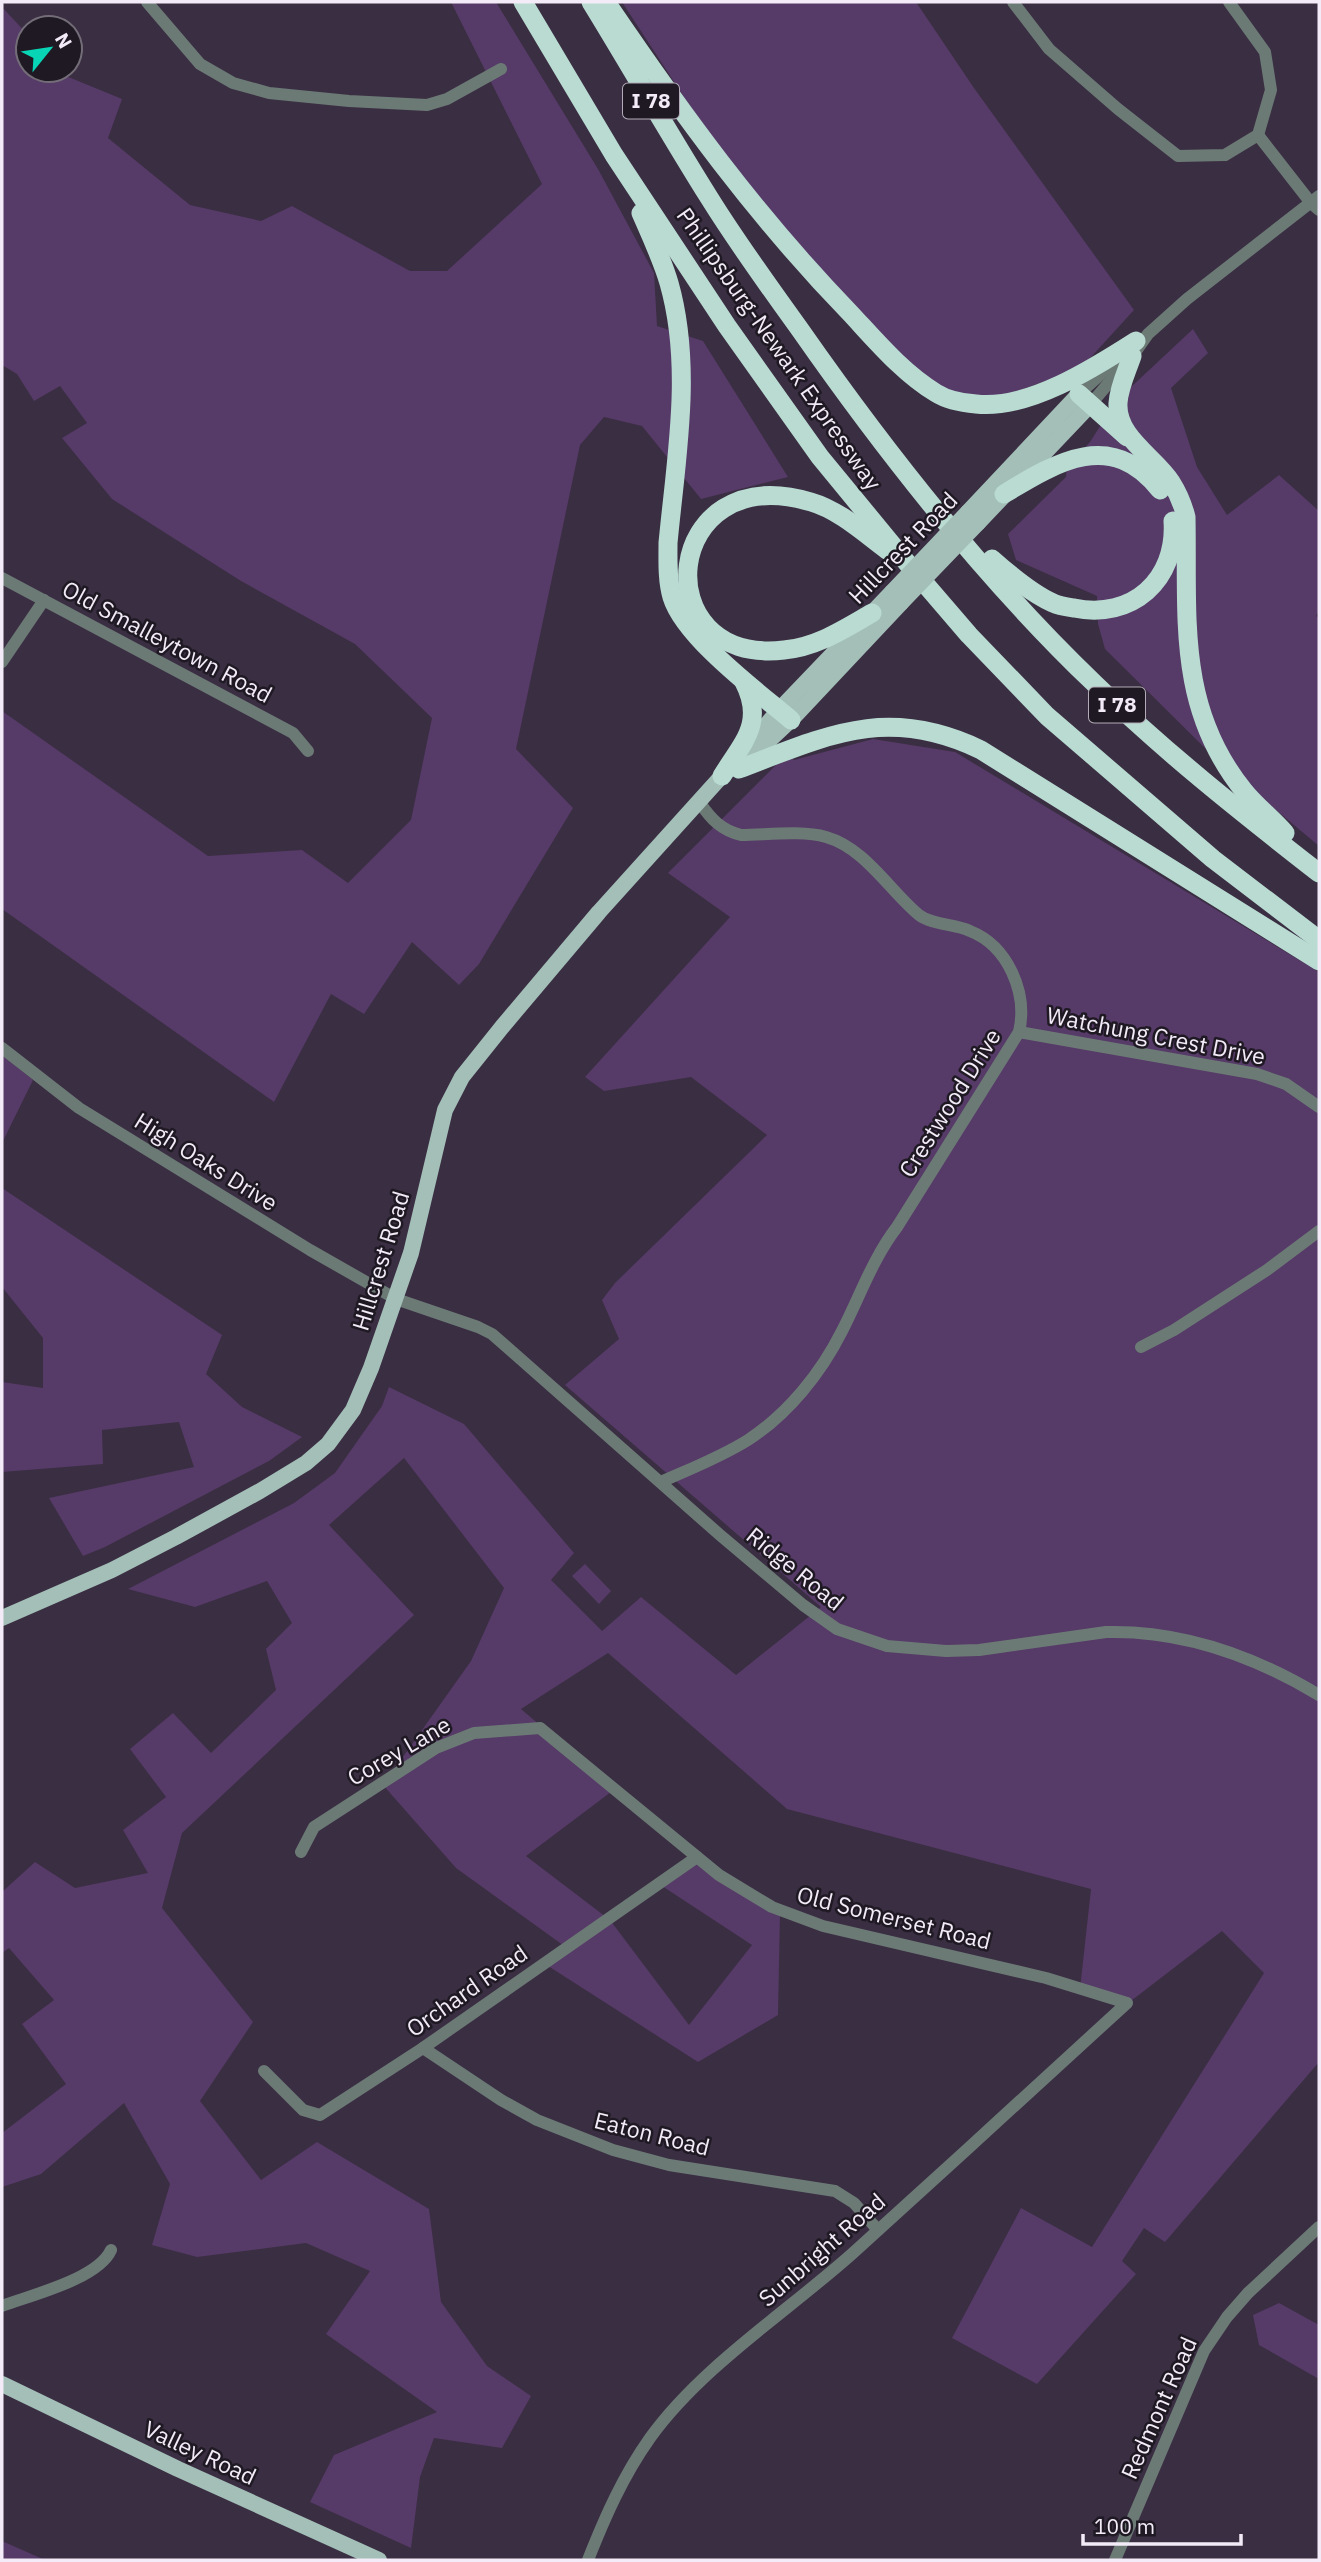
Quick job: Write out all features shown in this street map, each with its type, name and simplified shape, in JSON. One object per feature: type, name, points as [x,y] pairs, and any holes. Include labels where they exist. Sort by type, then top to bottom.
[{"type":"highway","name":"Phillipsburg-Newark Expressway","points":[[523,2],[614,155],[727,326],[820,457],[908,564],[969,635],[1048,716],[1185,837],[1319,940]]},
{"type":"highway","name":"Phillipsburg-Newark Expressway","points":[[591,2],[711,201],[864,422],[940,514],[1018,604],[1094,684],[1205,783],[1318,872]]},
{"type":"highway","points":[[606,2],[678,108],[763,218],[807,269],[906,372],[938,394],[976,404],[1012,402],[1045,390],[1139,344]]},
{"type":"highway","points":[[614,155],[660,258],[676,316],[682,365],[668,543],[672,597],[682,617],[696,635],[785,715]]},
{"type":"highway","points":[[1136,444],[1121,421],[1118,405],[1120,390],[1139,344]]},
{"type":"highway","points":[[1085,400],[1136,444],[1171,482],[1183,505],[1186,517],[1188,653],[1194,690],[1208,730],[1244,791],[1278,825],[1318,872]]},
{"type":"highway","points":[[940,514],[1014,578],[1053,603],[1084,610],[1109,610],[1140,597],[1155,583],[1169,559],[1174,523],[1170,506],[1148,475],[1131,463],[1115,457],[1091,455],[1063,461],[1004,494]]},
{"type":"highway","points":[[872,613],[815,643],[785,650],[747,648],[723,639],[699,617],[687,581],[690,551],[696,536],[719,512],[744,500],[769,495],[812,502],[830,510],[908,564]]},
{"type":"highway","points":[[730,773],[752,728],[754,710],[742,678]]},
{"type":"highway","points":[[730,773],[817,739],[847,731],[892,726],[918,728],[941,734],[981,750],[1319,961]]},
{"type":"main road","name":"Hillcrest Road","points":[[973,518],[1004,494],[1085,400]]},
{"type":"main road","name":"Hillcrest Road","points":[[2,1618],[112,1570],[176,1537],[260,1491],[320,1452],[353,1410],[371,1368],[396,1299],[426,1196],[445,1110],[462,1077],[599,912],[1085,400]]},
{"type":"main road","name":"Hillcrest Road","points":[[785,715],[872,613],[896,598]]},
{"type":"main road","name":"Valley Road","points":[[2,2384],[178,2469],[379,2560]]},
{"type":"street","points":[[147,2],[200,64],[233,83],[269,93],[427,105],[447,99],[501,69]]},
{"type":"street","points":[[1013,2],[1049,49],[1178,156],[1224,155],[1258,135],[1271,90],[1265,52],[1229,2]]},
{"type":"street","points":[[1258,135],[1316,203]]},
{"type":"street","name":"Hillcrest Road","points":[[1085,400],[1139,344],[1225,268],[1316,203]]},
{"type":"street","name":"Old Smalleytown Road","points":[[2,578],[293,733],[308,751]]},
{"type":"street","points":[[2,662],[44,600]]},
{"type":"street","name":"Crestwood Drive","points":[[661,1482],[736,1447],[771,1423],[791,1404],[824,1364],[842,1333],[884,1244],[1019,1032],[1023,1017],[1016,978],[996,947],[971,931],[921,916],[857,855],[838,842],[816,835],[741,835],[730,832],[709,818],[700,803]]},
{"type":"street","name":"Watchung Crest Drive","points":[[1019,1032],[1258,1074],[1286,1084],[1319,1107]]},
{"type":"street","name":"High Oaks Drive","points":[[2,1048],[79,1108],[310,1250],[396,1299]]},
{"type":"street","points":[[1141,1347],[1174,1331],[1255,1278],[1319,1231]]},
{"type":"street","name":"Ridge Road","points":[[396,1299],[478,1326],[492,1334],[803,1605],[837,1629],[854,1637],[887,1646],[946,1651],[979,1650],[1106,1632],[1149,1634],[1233,1651],[1279,1671],[1319,1695]]},
{"type":"street","name":"Corey Lane","points":[[301,1852],[314,1827],[436,1748],[474,1733],[540,1728]]},
{"type":"street","name":"Old Somerset Road","points":[[540,1728],[697,1857],[746,1893],[795,1916],[823,1926],[1046,1978],[1127,2003]]},
{"type":"street","name":"Orchard Road","points":[[264,2071],[303,2110],[320,2115],[423,2048],[697,1857]]},
{"type":"street","name":"Sunbright Road","points":[[588,2560],[607,2510],[622,2482],[651,2437],[676,2406],[708,2375],[878,2230],[1127,2003]]},
{"type":"street","name":"Eaton Road","points":[[423,2048],[501,2100],[570,2134],[613,2150],[669,2165],[835,2190],[854,2203],[878,2230]]},
{"type":"street","name":"Redmont Road","points":[[1115,2560],[1204,2351],[1227,2317],[1248,2293],[1319,2227]]},
{"type":"street","points":[[2,2306],[93,2269],[107,2258],[111,2250]]},
{"type":"shaded area","points":[[451,2],[496,2],[598,169],[654,273],[657,326],[703,341],[788,477],[701,499],[642,426],[604,417],[580,445],[516,749],[573,808],[479,964],[459,985],[412,942],[364,1014],[331,994],[274,1102],[2,909],[2,711],[208,856],[302,850],[348,883],[411,820],[432,718],[355,644],[241,581],[112,499],[62,438],[87,423],[60,386],[34,401],[17,374],[2,365],[2,7],[14,20],[14,84],[84,83],[122,99],[108,138],[190,205],[261,221],[292,206],[410,271],[447,271],[542,184]]},
{"type":"shaded area","points":[[622,2],[916,2],[974,88],[1134,310],[1071,379],[1071,372],[983,403],[920,381],[747,194]]},
{"type":"shaded area","points":[[1193,329],[1208,353],[1171,388],[1197,467],[1227,515],[1279,475],[1319,511],[1319,611],[1316,616],[1319,618],[1319,846],[1221,764],[1105,649],[1098,624],[1097,596],[1016,560],[1008,534],[1066,477],[1067,466],[1090,442],[1116,401]]},
{"type":"shaded area","points":[[873,739],[955,752],[1319,972],[1319,2062],[1165,2242],[1144,2228],[1122,2261],[1136,2274],[1037,2384],[952,2338],[1021,2208],[1092,2247],[1264,1973],[1222,1931],[1127,2004],[1080,1989],[1091,1889],[787,1809],[608,1653],[521,1709],[615,1789],[526,1856],[610,1920],[689,2025],[752,1945],[659,1884],[697,1862],[780,1914],[778,2015],[698,2062],[545,1964],[567,1948],[456,1868],[383,1785],[471,1661],[504,1588],[404,1458],[329,1525],[414,1615],[182,1833],[162,1908],[253,2022],[200,2101],[261,2180],[317,2142],[429,2209],[441,2302],[487,2366],[531,2396],[502,2448],[434,2438],[420,2477],[411,2548],[310,2502],[334,2455],[437,2412],[326,2334],[370,2271],[306,2243],[197,2257],[152,2245],[170,2184],[124,2103],[41,2174],[2,2187],[2,2133],[66,2084],[22,2024],[54,2000],[9,1948],[2,1953],[2,1892],[35,1862],[75,1888],[148,1873],[123,1830],[166,1797],[130,1749],[173,1713],[211,1753],[276,1690],[266,1649],[292,1623],[267,1581],[195,1607],[128,1589],[294,1503],[335,1473],[382,1406],[389,1387],[464,1424],[574,1553],[551,1580],[602,1631],[641,1597],[736,1675],[821,1607],[565,1385],[619,1339],[602,1300],[615,1283],[767,1135],[691,1077],[604,1091],[585,1077],[730,917],[668,873],[788,753],[794,760]]},
{"type":"shaded area","points":[[2,1055],[33,1080],[2,1143]]},
{"type":"shaded area","points":[[2,1188],[222,1335],[206,1374],[242,1407],[302,1437],[269,1461],[83,1556],[49,1498],[194,1467],[179,1422],[102,1430],[103,1464],[2,1472],[2,1382],[43,1388],[43,1338],[2,1287]]},
{"type":"shaded area","points":[[585,1564],[611,1591],[599,1604],[572,1576]]},
{"type":"shaded area","points":[[1279,2303],[1319,2325],[1319,2379],[1259,2345],[1253,2315]]},
{"type":"shaded area","points":[[2,2541],[45,2560],[2,2560]]}]
